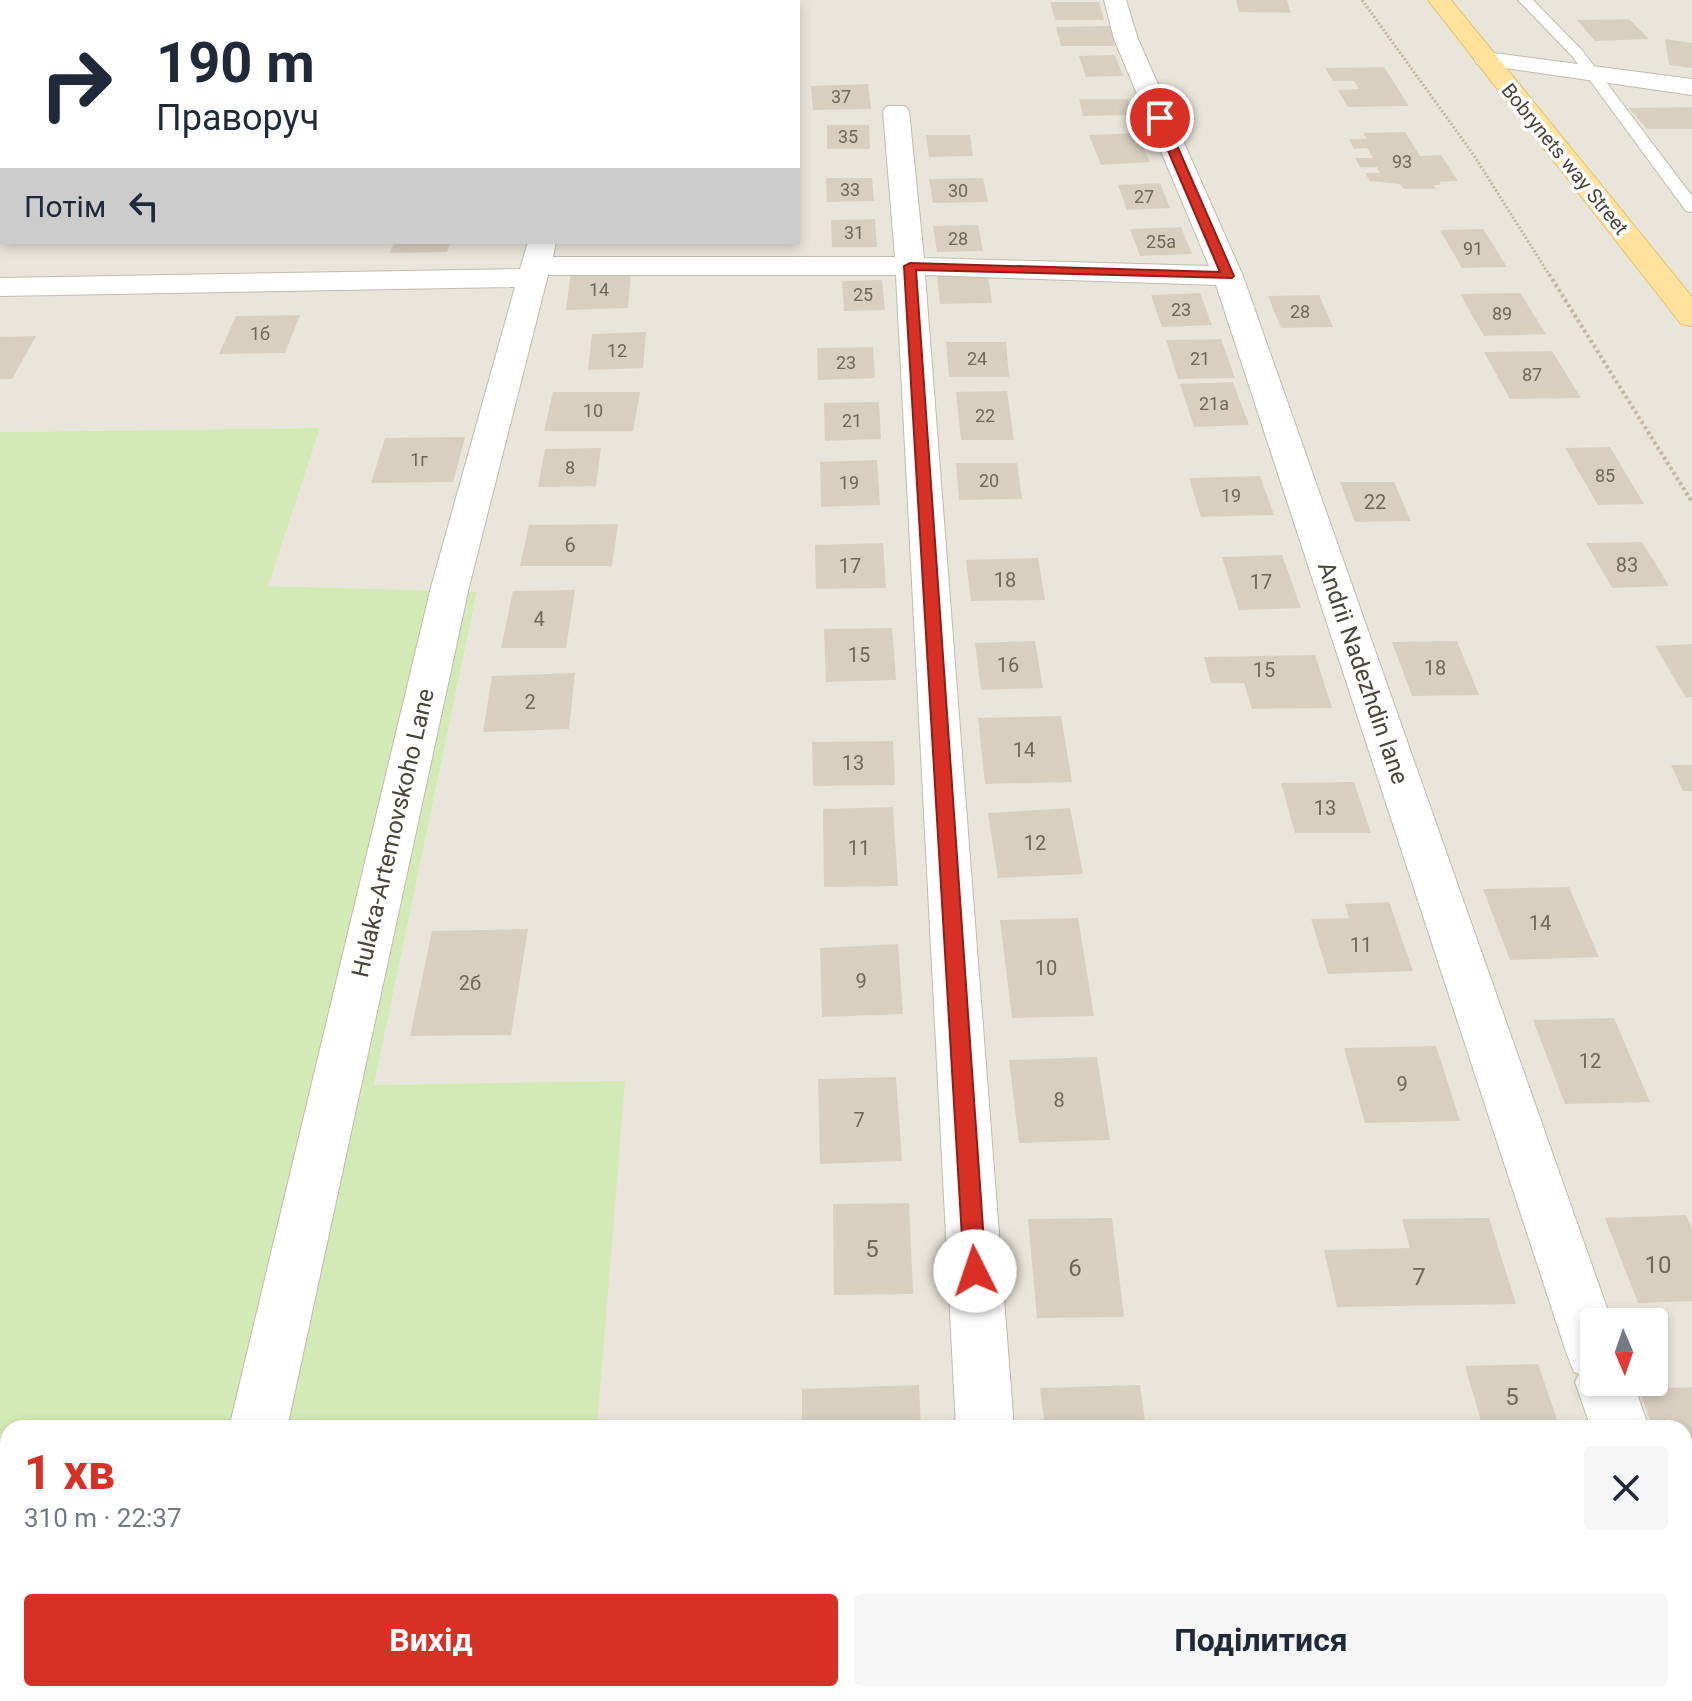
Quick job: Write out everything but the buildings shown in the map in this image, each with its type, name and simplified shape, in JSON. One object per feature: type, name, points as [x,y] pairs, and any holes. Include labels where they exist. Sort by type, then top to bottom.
[{"type":"main road","name":"Bobrynets way Street","points":[[1439,0],[1692,317]]},
{"type":"street","name":"Andrii Nadezhdin lane","points":[[1115,0],[1126,39],[1228,276],[1580,1311]]},
{"type":"street","points":[[1486,59],[1692,87]]},
{"type":"street","points":[[896,111],[910,266],[984,1420]]},
{"type":"street","points":[[0,287],[537,262],[910,266],[1228,276]]},
{"type":"street","name":"Hulaka-Artemovskoho Lane","points":[[260,1420],[450,587],[537,262]]},
{"type":"street","points":[[1609,1396],[1617,1420]]},
{"type":"lane","points":[[1525,0],[1577,53],[1692,207]]},
{"type":"path","points":[[1362,0],[1473,154],[1692,502]]},
{"type":"shaded area","points":[[800,0],[1692,0],[1692,1420],[598,1420],[624,1082],[374,1085],[477,593],[267,586],[320,428],[0,432],[0,244],[800,244]]},
{"type":"green space","points":[[320,428],[268,586],[477,592],[374,1085],[625,1081],[598,1420],[0,1420],[0,432]]},
{"type":"route","points":[[975,1271],[910,266],[1228,276],[1160,118]]}]
